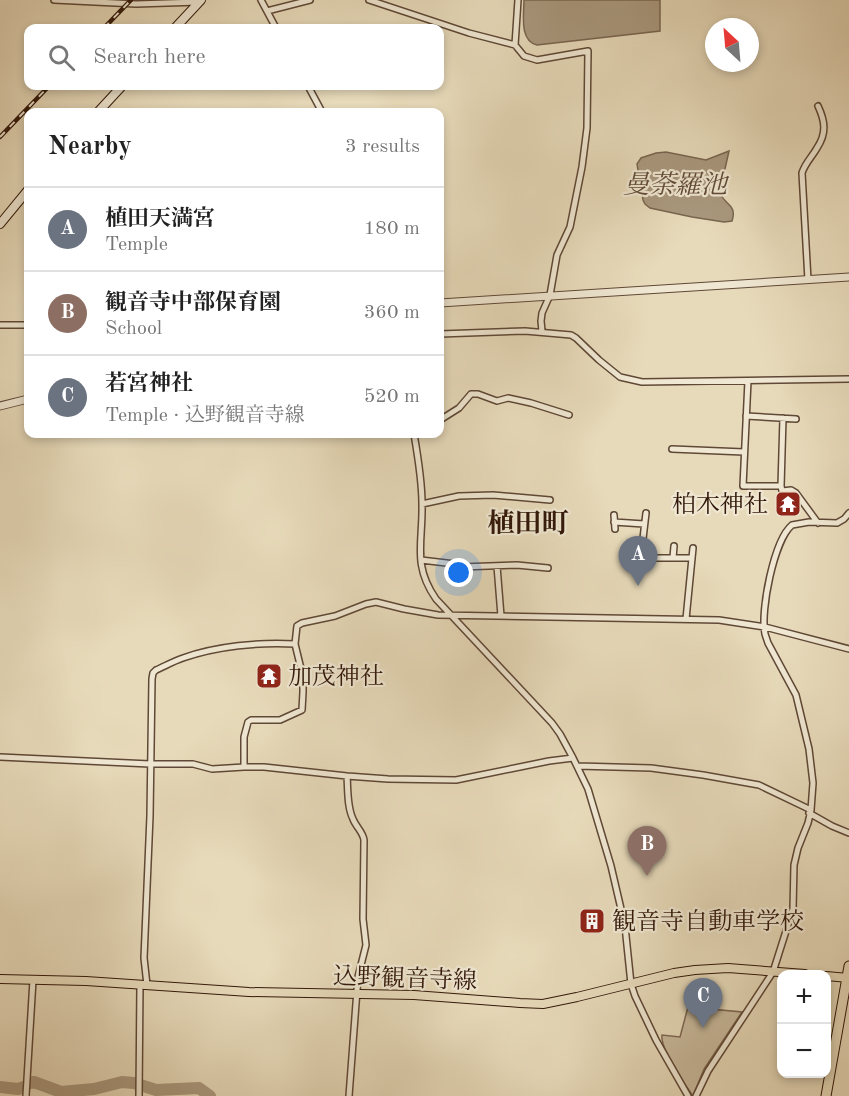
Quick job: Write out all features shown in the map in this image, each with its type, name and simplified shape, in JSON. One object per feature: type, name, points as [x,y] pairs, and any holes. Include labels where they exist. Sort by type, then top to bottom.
[{"type":"highway","points":[[826,1096],[849,966]]},
{"type":"main road","points":[[179,24],[200,1]]},
{"type":"main road","points":[[102,108],[118,90]]},
{"type":"main road","points":[[0,224],[24,195]]},
{"type":"main road","name":"込野観音寺線","points":[[0,979],[249,992],[414,995],[543,1004],[695,970],[728,968],[777,972]]},
{"type":"main road","points":[[831,976],[848,978]]},
{"type":"street","points":[[54,0],[136,4],[200,1]]},
{"type":"street","points":[[261,0],[274,24]]},
{"type":"street","points":[[267,11],[310,0]]},
{"type":"street","points":[[369,0],[442,24]]},
{"type":"street","points":[[515,45],[518,0]]},
{"type":"street","points":[[444,25],[515,45],[524,56],[537,60],[588,51],[587,128],[582,167],[570,227],[557,255],[550,295],[542,312],[542,331]]},
{"type":"street","points":[[310,90],[320,108]]},
{"type":"street","points":[[808,280],[802,173],[804,166],[818,148],[823,135],[824,119],[818,106]]},
{"type":"street","points":[[444,303],[849,277]]},
{"type":"street","points":[[0,325],[24,325]]},
{"type":"street","points":[[444,334],[525,330],[571,335],[620,377],[642,382],[849,379]]},
{"type":"street","points":[[748,381],[742,486],[781,486]]},
{"type":"street","points":[[444,417],[459,408],[471,394],[478,394],[497,401],[508,398],[569,415]]},
{"type":"street","points":[[0,406],[24,400]]},
{"type":"street","points":[[746,416],[796,419]]},
{"type":"street","points":[[783,418],[782,491],[791,490],[796,493],[818,523]]},
{"type":"street","points":[[415,438],[422,504],[422,573],[436,599],[552,723],[578,766],[588,789],[619,898],[625,926],[631,984],[656,1040],[688,1096]]},
{"type":"street","points":[[672,449],[744,452]]},
{"type":"street","points":[[422,504],[459,496],[493,495],[550,500]]},
{"type":"street","points":[[646,513],[641,561],[692,558]]},
{"type":"street","points":[[696,1096],[708,1071],[773,972],[793,909],[794,865],[810,811],[812,772],[796,695],[768,643],[765,627],[771,574],[786,531],[792,525],[837,523],[849,513]]},
{"type":"street","points":[[614,522],[644,524]]},
{"type":"street","points":[[673,558],[674,546]]},
{"type":"street","points":[[686,619],[693,548]]},
{"type":"street","points":[[421,560],[455,564],[460,567],[517,565],[548,568]]},
{"type":"street","points":[[497,566],[501,616]]},
{"type":"street","points":[[244,767],[244,737],[248,722],[251,720],[280,720],[302,710],[303,677],[296,644],[297,626],[376,602],[438,615],[719,621],[765,627],[849,649]]},
{"type":"street","points":[[138,1096],[150,816],[153,673],[183,658],[230,648],[255,644],[296,644]]},
{"type":"street","points":[[0,757],[193,764],[212,769],[264,767],[388,779],[456,780],[573,758]]},
{"type":"street","points":[[578,766],[651,768],[759,785],[810,811],[832,826],[849,833]]},
{"type":"street","points":[[347,776],[352,818],[364,840],[363,920],[366,945],[356,994],[349,1096]]},
{"type":"street","points":[[26,1096],[33,980]]},
{"type":"shaded area","points":[[688,1007],[742,1012],[704,1069],[693,1096],[679,1075],[662,1041],[662,1035],[680,1037]]},
{"type":"water","points":[[524,0],[660,0],[660,31],[537,45],[527,38],[525,33]]},
{"type":"water","name":"曼荼羅池","points":[[729,151],[720,191],[721,196],[733,211],[732,221],[692,217],[650,208],[645,204],[637,164],[641,158],[666,152],[706,160]]},
{"type":"waterway","points":[[29,1083],[34,1082],[61,1092],[94,1089],[122,1082],[156,1090],[199,1088],[210,1096]]},
{"type":"waterway","points":[[0,1087],[18,1089],[24,1087]]},
{"type":"railway","points":[[108,24],[131,0]]},
{"type":"railway","points":[[28,108],[45,90]]},
{"type":"railway","points":[[0,137],[24,112]]},
{"type":"place","name":"柏木神社","points":[[788,504]]},
{"type":"place","name":"植田天満宮","points":[[638,586]]},
{"type":"place","name":"加茂神社","points":[[269,676]]},
{"type":"place","name":"観音寺中部保育園","points":[[647,876]]},
{"type":"place","name":"観音寺自動車学校","points":[[592,921]]},
{"type":"place","name":"若宮神社","points":[[703,1028]]},
{"type":"district","name":"植田町","points":[[528,523]]}]
